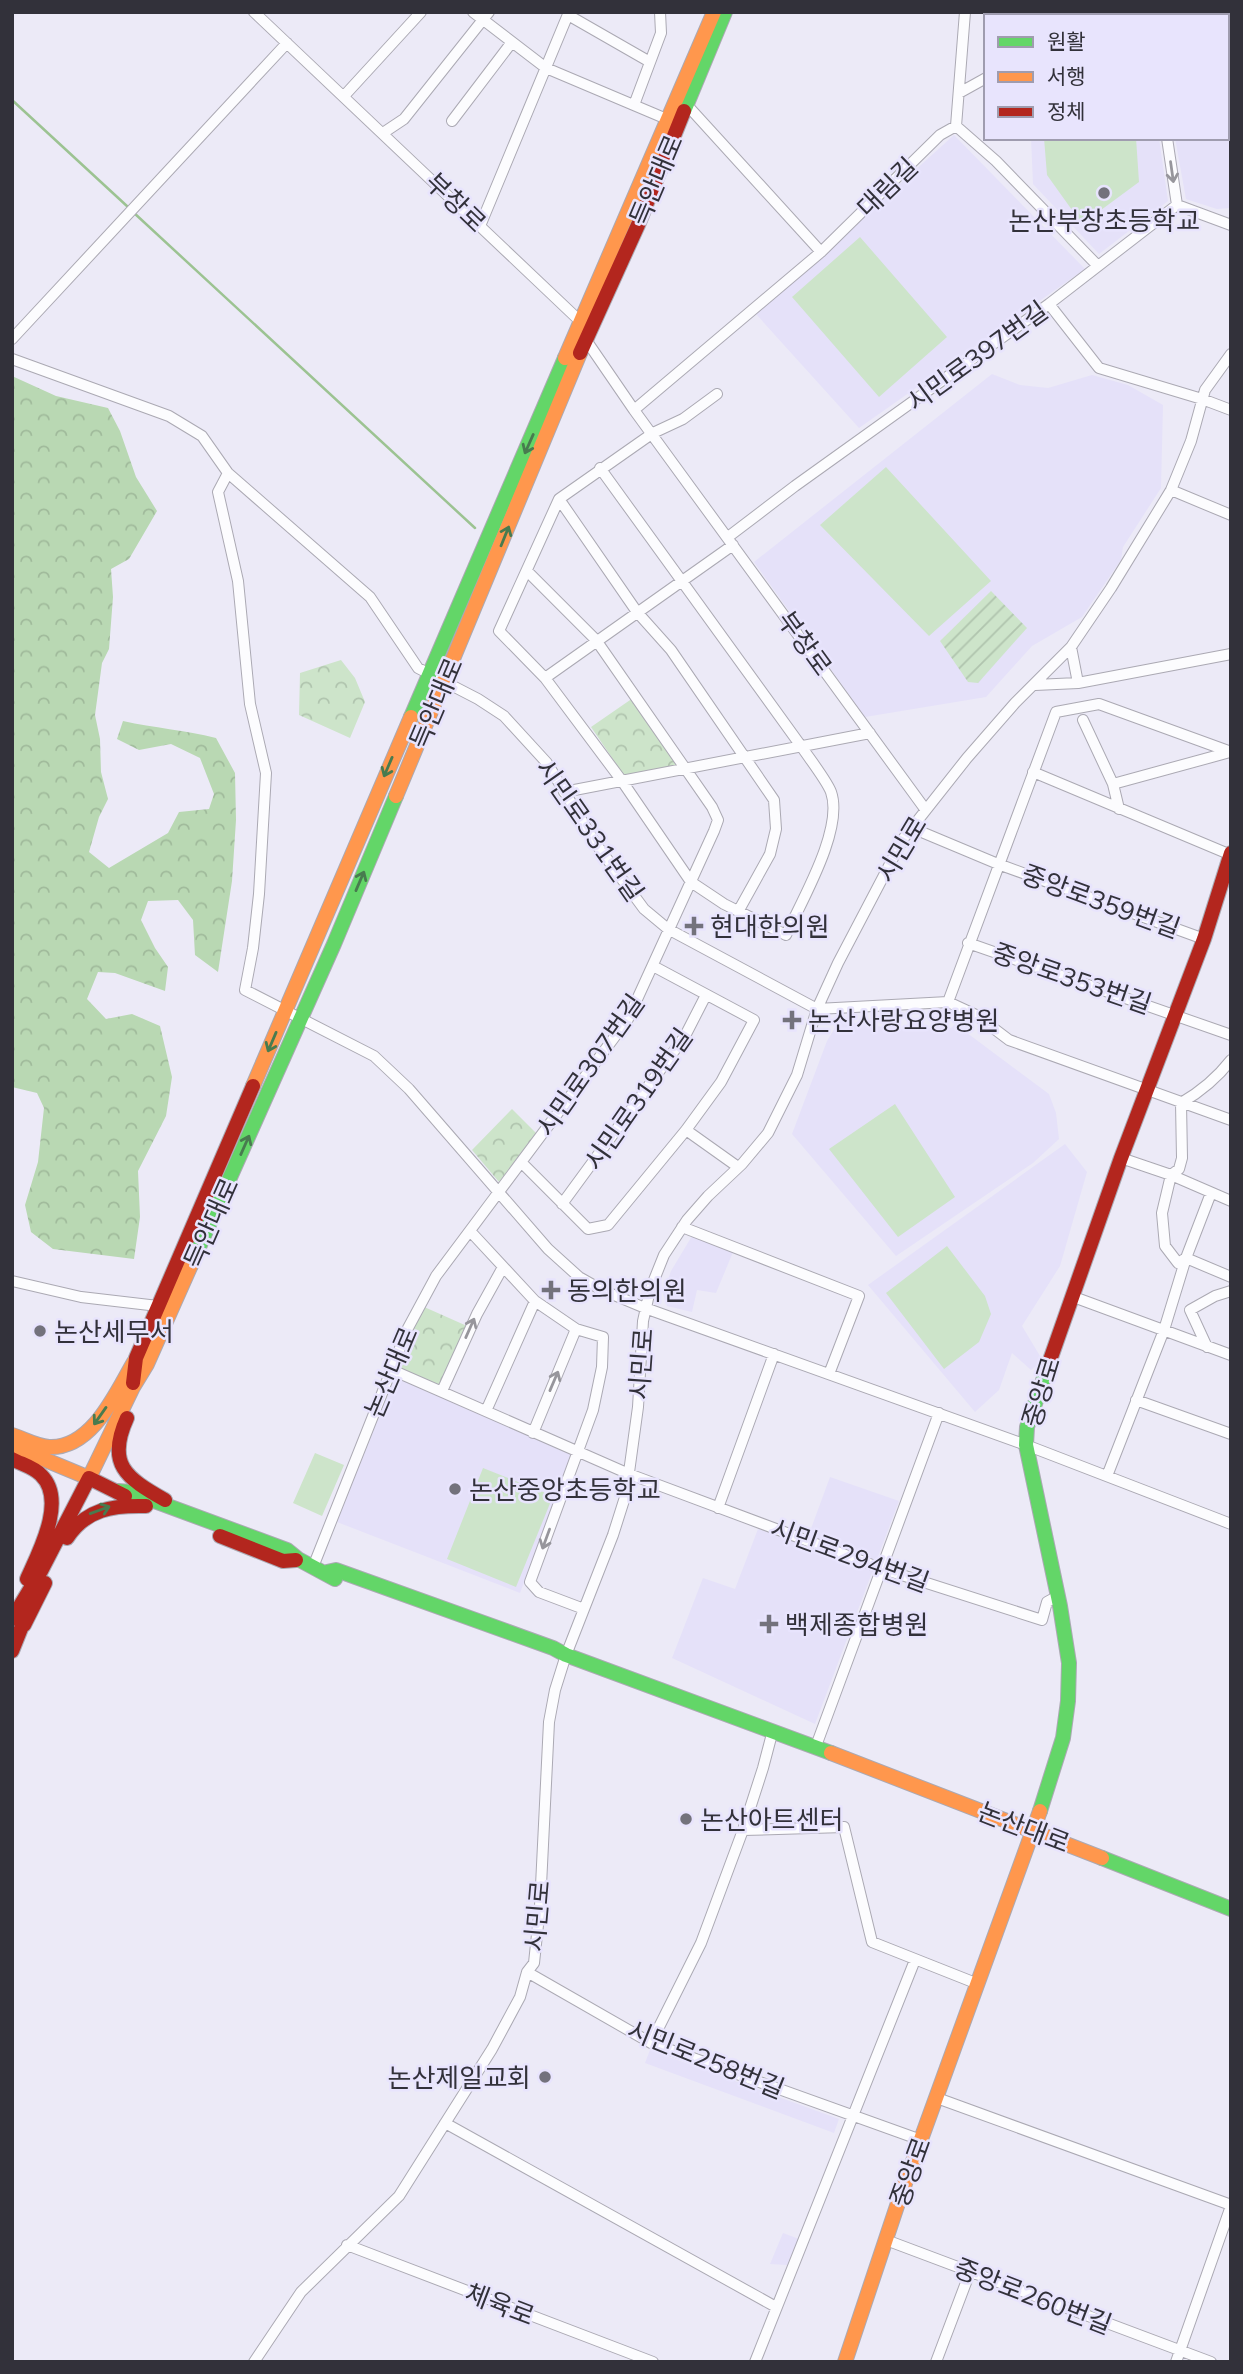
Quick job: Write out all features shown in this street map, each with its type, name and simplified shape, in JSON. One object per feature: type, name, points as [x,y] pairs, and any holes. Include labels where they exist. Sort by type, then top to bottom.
[{"type":"street","name":"부창로","points":[[254,12],[582,323],[586,340],[634,410],[925,809]]},
{"type":"street","points":[[344,96],[421,12]]},
{"type":"street","points":[[634,105],[661,33],[660,12]]},
{"type":"street","points":[[697,69],[712,12]]},
{"type":"street","name":"득안대로","points":[[12,1651],[18,1622],[41,1571],[133,1387],[158,1306],[669,120],[725,12]]},
{"type":"street","points":[[697,69],[732,12]]},
{"type":"street","points":[[965,12],[956,126],[996,160],[1098,266]]},
{"type":"street","points":[[480,226],[568,14],[650,62]]},
{"type":"street","points":[[383,133],[404,119],[482,15],[546,68],[669,120]]},
{"type":"street","points":[[452,121],[512,42]]},
{"type":"street","points":[[12,340],[287,43]]},
{"type":"street","name":"득안대로","points":[[142,1361],[300,1020],[586,340],[638,225],[687,105],[697,69]]},
{"type":"street","points":[[959,93],[984,79]]},
{"type":"street","points":[[634,410],[821,252],[687,105]]},
{"type":"street","name":"대림길","points":[[821,252],[940,135],[956,126]]},
{"type":"street","points":[[1167,140],[1177,205],[1231,225]]},
{"type":"street","name":"시민로397번길","points":[[545,678],[681,581],[795,485],[1049,304],[1177,205]]},
{"type":"street","points":[[1049,304],[1099,368],[1231,410]]},
{"type":"street","name":"시민로","points":[[254,2362],[300,2292],[399,2196],[492,2049],[520,1997],[527,1972],[534,1963],[538,1936],[549,1722],[566,1655],[614,1535],[626,1494],[638,1406],[645,1308],[657,1269],[682,1227],[768,1133],[797,1075],[817,1009],[838,963],[888,867],[912,828],[925,809],[1016,703],[1071,647],[1111,588],[1171,490],[1191,441],[1202,399],[1215,374],[1231,354]]},
{"type":"street","name":"시민로331번길","points":[[12,359],[169,416],[202,436],[228,473],[370,597],[418,667],[504,716],[547,763],[596,844],[644,909],[668,929],[817,1009]]},
{"type":"street","points":[[600,468],[831,792],[831,835],[786,935],[724,904],[691,882],[622,780],[545,678],[499,631],[559,499],[600,468],[653,433],[683,419],[717,394]]},
{"type":"street","points":[[228,473],[218,492],[238,581],[250,704],[265,773],[259,894],[245,990],[374,1056],[409,1089],[548,1249],[579,1277],[602,1290],[645,1308],[1026,1444],[1231,1524]]},
{"type":"street","points":[[1171,490],[1231,515]]},
{"type":"street","points":[[559,499],[637,612],[671,650],[774,800],[776,828],[769,854],[739,910]]},
{"type":"street","points":[[527,571],[596,640],[686,769]]},
{"type":"street","points":[[1071,647],[1078,683]]},
{"type":"street","points":[[1035,685],[1078,683],[1231,654]]},
{"type":"street","name":"중앙로359번길","points":[[998,864],[1056,712],[1099,704],[1231,752]]},
{"type":"street","points":[[1083,720],[1113,784],[1119,809]]},
{"type":"street","points":[[564,792],[870,733]]},
{"type":"street","points":[[1113,784],[1231,752]]},
{"type":"street","name":"시민로307번길","points":[[499,1194],[628,1018],[691,882],[718,820],[686,769]]},
{"type":"street","points":[[1033,772],[1231,854]]},
{"type":"street","name":"중앙로359번길","points":[[912,828],[998,864],[1204,939]]},
{"type":"street","name":"중앙로","points":[[845,2362],[921,2140],[1034,1830],[1063,1738],[1069,1663],[1058,1596],[1026,1444],[1027,1427],[1121,1158],[1204,939],[1231,854]]},
{"type":"street","name":"중앙로353번길","points":[[998,864],[968,943],[1231,1035]]},
{"type":"street","points":[[947,1002],[968,943]]},
{"type":"street","points":[[653,966],[705,995]]},
{"type":"street","name":"시민로319번길","points":[[705,995],[754,1020],[721,1082],[686,1130],[608,1225],[589,1229],[562,1204],[685,1036],[705,995]]},
{"type":"street","points":[[817,1009],[947,1002],[976,1015],[1009,1041],[1231,1120]]},
{"type":"street","points":[[1181,1103],[1200,1092],[1231,1060]]},
{"type":"street","points":[[1181,1103],[1182,1158],[1179,1169],[1171,1175],[1162,1213],[1165,1246],[1178,1263],[1186,1258]]},
{"type":"street","points":[[686,1130],[738,1167]]},
{"type":"street","points":[[1121,1158],[1171,1175],[1231,1201]]},
{"type":"street","points":[[521,1163],[562,1204]]},
{"type":"street","points":[[1107,1476],[1164,1330],[1186,1258],[1211,1193]]},
{"type":"street","name":"논산대로","points":[[320,1569],[408,1328],[436,1276],[499,1194]]},
{"type":"street","points":[[682,1227],[859,1296],[829,1374]]},
{"type":"street","points":[[470,1231],[535,1301],[576,1329],[603,1337],[603,1367],[593,1410],[530,1582],[539,1592],[584,1609]]},
{"type":"street","points":[[1186,1258],[1231,1277]]},
{"type":"street","points":[[442,1391],[477,1314],[503,1267]]},
{"type":"street","points":[[12,1281],[81,1297],[158,1306]]},
{"type":"street","points":[[1207,1347],[1190,1310],[1215,1296],[1231,1291]]},
{"type":"street","points":[[1071,1296],[1231,1355]]},
{"type":"street","points":[[486,1411],[535,1301]]},
{"type":"street","points":[[533,1433],[576,1329]]},
{"type":"street","points":[[718,1507],[774,1354]]},
{"type":"street","points":[[12,1435],[49,1447],[67,1444],[86,1434],[142,1361]]},
{"type":"street","points":[[142,1361],[117,1447],[119,1458],[134,1480],[189,1514]]},
{"type":"street","name":"시민로294번길","points":[[392,1370],[629,1474],[883,1569],[1042,1620],[1047,1602],[1058,1596]]},
{"type":"street","points":[[1136,1400],[1231,1434]]},
{"type":"street","points":[[816,1746],[939,1413]]},
{"type":"street","name":"논산대로","points":[[12,1446],[89,1478],[146,1506],[284,1561],[296,1560],[320,1569],[336,1570],[553,1648],[816,1746],[1231,1909]]},
{"type":"street","points":[[12,1459],[41,1473],[51,1490],[53,1504],[18,1622]]},
{"type":"street","name":"논산대로","points":[[118,1491],[130,1492],[287,1550],[296,1560]]},
{"type":"street","points":[[18,1622],[71,1530],[84,1517],[96,1510],[112,1506],[146,1506]]},
{"type":"street","points":[[651,2043],[701,1942],[743,1829],[773,1730]]},
{"type":"street","points":[[743,1829],[844,1827],[872,1942],[978,1984]]},
{"type":"street","points":[[754,2362],[915,1960]]},
{"type":"street","name":"시민로258번길","points":[[527,1972],[651,2043],[921,2140]]},
{"type":"street","points":[[937,2098],[1231,2205],[1178,2357]]},
{"type":"street","points":[[445,2123],[776,2307]]},
{"type":"street","name":"중앙로260번길","points":[[886,2240],[1178,2357],[1211,2362]]},
{"type":"street","name":"체육로","points":[[347,2245],[653,2362]]},
{"type":"street","points":[[936,2362],[970,2272]]},
{"type":"shaded area","points":[[1017,12],[1146,12],[1146,14]]},
{"type":"shaded area","points":[[1231,12],[1231,208],[1217,209],[1186,199],[1175,140],[1229,140],[1229,14],[1162,14]]},
{"type":"shaded area","points":[[954,135],[1085,269],[859,428],[756,314]]},
{"type":"shaded area","name":"논산부창초등학교","points":[[1031,140],[1159,140],[1168,201],[1099,254],[1033,184]]},
{"type":"shaded area","points":[[992,374],[1020,385],[1048,388],[1092,375],[1128,385],[1163,405],[1161,488],[1123,547],[1121,560],[1082,617],[1032,646],[986,697],[865,717],[754,562]]},
{"type":"shaded area","points":[[839,1021],[899,1029],[951,1028],[955,1024],[1049,1094],[1056,1113],[1059,1139],[1033,1163],[896,1256],[792,1134],[827,1041]]},
{"type":"shaded area","points":[[1065,1144],[1087,1172],[1060,1266],[1022,1326],[1043,1361],[1031,1370],[1012,1353],[999,1390],[975,1412],[868,1285]]},
{"type":"shaded area","points":[[692,1236],[733,1252],[716,1293],[697,1290],[692,1312],[667,1306],[663,1294],[671,1271]]},
{"type":"shaded area","name":"논산중앙초등학교","points":[[395,1377],[571,1455],[520,1593],[337,1522]]},
{"type":"shaded area","name":"백제종합병원","points":[[830,1477],[899,1501],[815,1724],[672,1658],[703,1578],[735,1589],[758,1529],[805,1545]]},
{"type":"shaded area","points":[[650,2050],[839,2119],[834,2133],[645,2063]]},
{"type":"shaded area","points":[[783,2233],[799,2239],[787,2265],[770,2264]]},
{"type":"green space","points":[[1044,140],[1136,140],[1139,182],[1082,224],[1047,175]]},
{"type":"green space","points":[[860,237],[947,337],[879,397],[792,297]]},
{"type":"green space","points":[[12,376],[56,396],[108,408],[120,431],[136,477],[157,511],[129,559],[111,569],[113,597],[109,649],[102,663],[95,715],[100,739],[101,772],[108,799],[99,817],[89,852],[109,868],[168,833],[179,812],[209,809],[214,794],[200,758],[171,744],[139,750],[117,739],[123,721],[216,738],[235,773],[236,820],[232,881],[218,972],[195,955],[193,920],[178,900],[148,901],[141,920],[168,967],[165,991],[115,973],[98,972],[87,999],[106,1019],[132,1014],[160,1026],[172,1077],[166,1116],[138,1171],[140,1217],[134,1259],[53,1249],[31,1232],[25,1205],[38,1162],[44,1108],[37,1093],[12,1087]]},
{"type":"green space","points":[[886,467],[991,581],[929,636],[820,525]]},
{"type":"green space","points":[[991,591],[1027,628],[978,683],[968,682],[940,641]]},
{"type":"green space","points":[[341,660],[355,678],[365,702],[350,738],[299,715],[300,673]]},
{"type":"green space","points":[[633,698],[679,765],[625,777],[591,727]]},
{"type":"green space","points":[[895,1104],[955,1197],[898,1237],[829,1149]]},
{"type":"green space","points":[[512,1109],[536,1133],[499,1182],[472,1150]]},
{"type":"green space","points":[[947,1246],[985,1296],[991,1314],[979,1342],[944,1369],[886,1293]]},
{"type":"green space","points":[[422,1306],[467,1326],[440,1387],[397,1369]]},
{"type":"green space","points":[[315,1453],[344,1465],[322,1516],[293,1503]]},
{"type":"green space","points":[[483,1468],[553,1496],[516,1587],[447,1559]]},
{"type":"waterway","points":[[12,100],[128,207]]},
{"type":"waterway","points":[[133,212],[475,528]]},
{"type":"traffic: fast","points":[[684,111],[725,12]]},
{"type":"traffic: fast","points":[[411,717],[565,358]]},
{"type":"traffic: fast","points":[[191,1265],[334,944],[396,796]]},
{"type":"traffic: fast","points":[[1040,1811],[1063,1738],[1069,1663],[1060,1606],[1026,1445],[1027,1427],[1049,1363]]},
{"type":"traffic: fast","points":[[118,1491],[130,1492],[287,1550],[335,1579]]},
{"type":"traffic: fast","points":[[327,1572],[336,1570],[831,1753]]},
{"type":"traffic: fast","points":[[1102,1858],[1231,1909]]},
{"type":"traffic: slow","points":[[565,358],[714,12]]},
{"type":"traffic: slow","points":[[396,796],[580,353]]},
{"type":"traffic: slow","points":[[253,1086],[411,717]]},
{"type":"traffic: slow","points":[[12,1446],[89,1478],[147,1364],[191,1265]]},
{"type":"traffic: slow","points":[[12,1435],[49,1447],[78,1439],[101,1417],[134,1362]]},
{"type":"traffic: slow","points":[[831,1753],[1102,1858]]},
{"type":"traffic: slow","points":[[845,2362],[899,2200],[1040,1811]]},
{"type":"traffic: jam","points":[[580,353],[638,225],[684,111]]},
{"type":"traffic: jam","points":[[1049,1363],[1121,1158],[1204,939],[1231,853]]},
{"type":"traffic: jam","points":[[133,1383],[136,1358],[253,1086]]},
{"type":"traffic: jam","points":[[127,1418],[119,1447],[124,1468],[130,1477],[165,1500]]},
{"type":"traffic: jam","points":[[12,1459],[38,1472],[48,1486],[51,1498],[51,1512],[44,1541],[27,1579]]},
{"type":"traffic: jam","points":[[12,1619],[41,1571],[89,1478],[125,1496]]},
{"type":"traffic: jam","points":[[67,1538],[74,1528],[101,1511],[122,1506],[146,1506]]},
{"type":"traffic: jam","points":[[220,1536],[283,1561],[296,1560]]},
{"type":"traffic: jam","points":[[24,1625],[45,1583]]},
{"type":"traffic: jam","points":[[12,1651],[26,1616]]},
{"type":"place","name":"논산부창초등학교","points":[[1104,193]]},
{"type":"place","name":"현대한의원","points":[[694,926]]},
{"type":"place","name":"논산사랑요양병원","points":[[792,1020]]},
{"type":"place","name":"동의한의원","points":[[551,1290]]},
{"type":"place","name":"논산세무서","points":[[40,1331]]},
{"type":"place","name":"논산중앙초등학교","points":[[455,1489]]},
{"type":"place","name":"백제종합병원","points":[[769,1624]]},
{"type":"place","name":"논산아트센터","points":[[686,1819]]},
{"type":"place","name":"논산제일교회","points":[[545,2077]]}]
